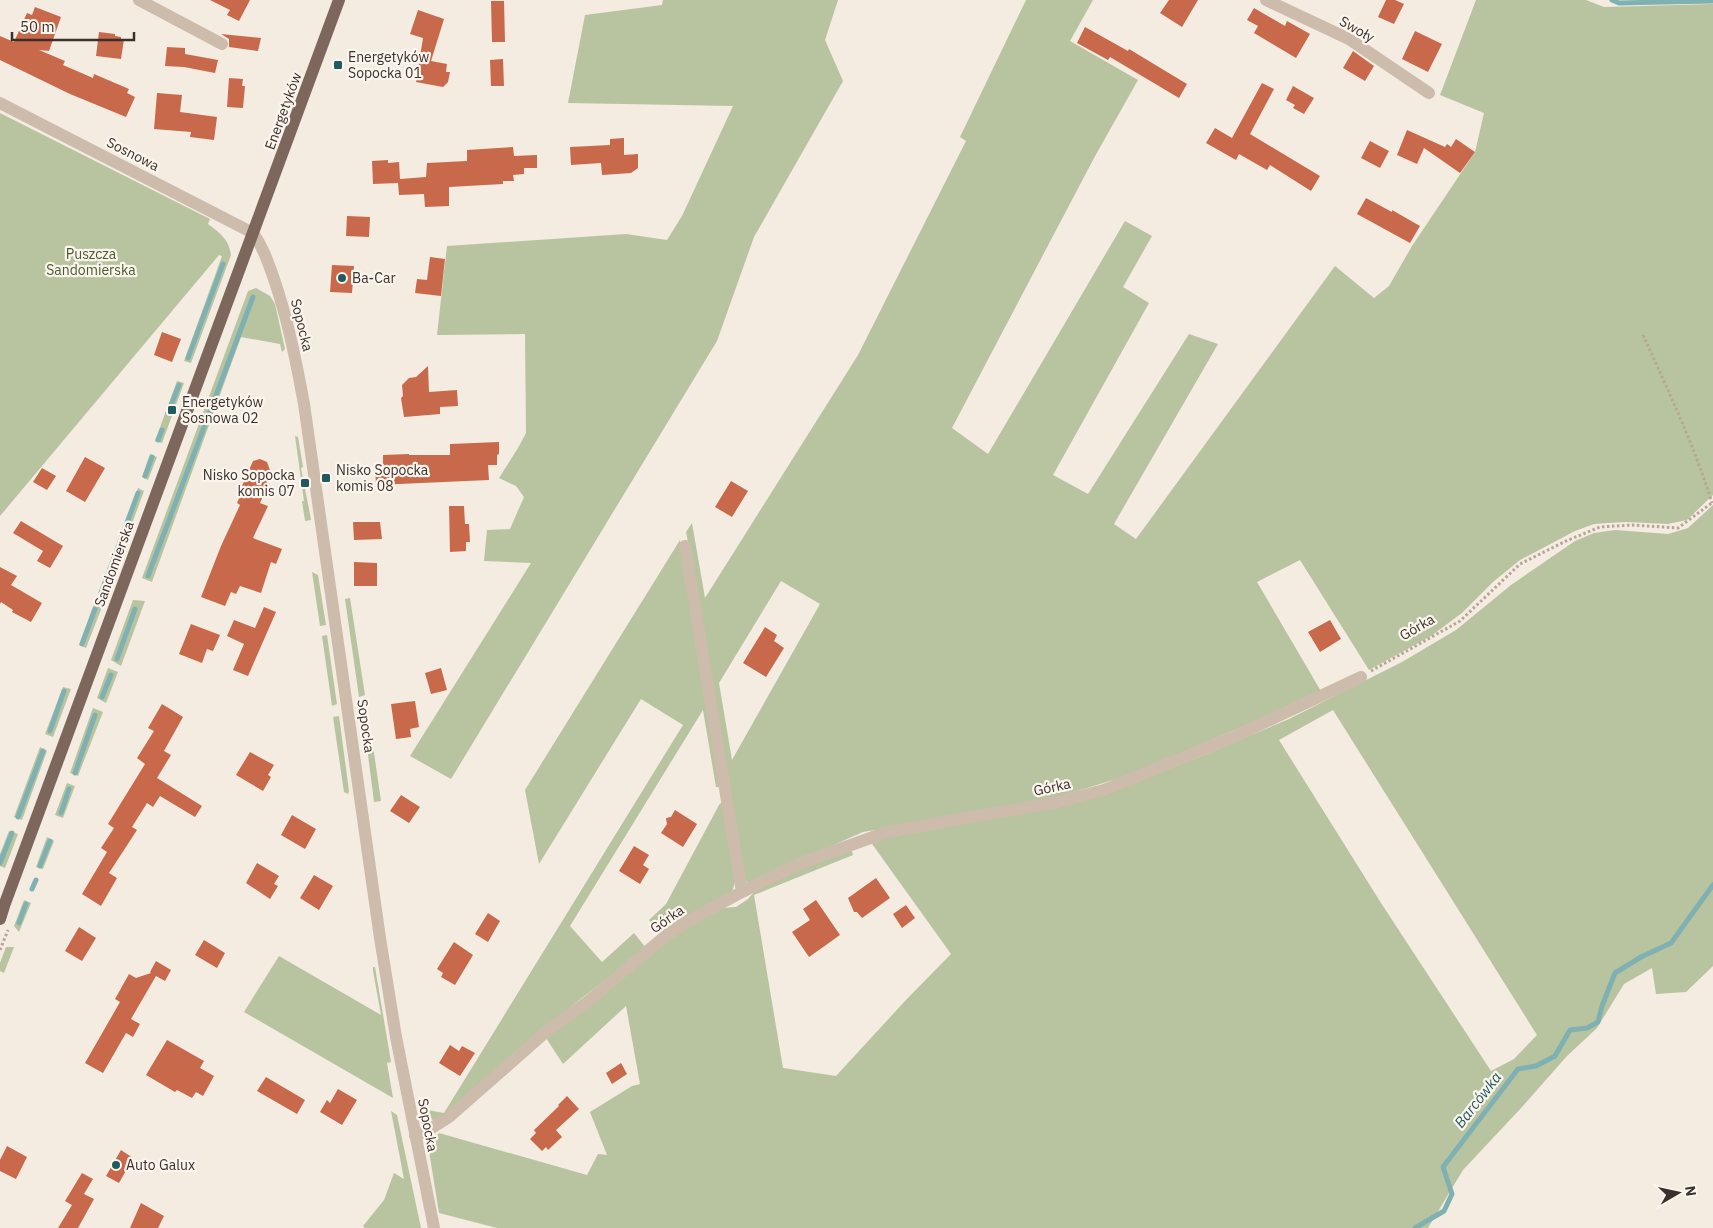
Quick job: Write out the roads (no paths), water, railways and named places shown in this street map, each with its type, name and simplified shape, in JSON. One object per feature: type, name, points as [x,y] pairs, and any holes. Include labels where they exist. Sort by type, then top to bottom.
[{"type":"main road","name":"Energetyków","points":[[253,233],[340,0]]},
{"type":"main road","name":"Sandomierska","points":[[0,919],[2,909],[253,233]]},
{"type":"street","points":[[138,0],[222,44]]},
{"type":"street","name":"Swoły","points":[[1266,0],[1349,40],[1429,93]]},
{"type":"street","name":"Sosnowa","points":[[0,103],[253,233]]},
{"type":"street","name":"Sopocka","points":[[253,233],[262,244],[284,307],[304,404],[380,938],[414,1136],[434,1228]]},
{"type":"street","points":[[685,546],[742,892]]},
{"type":"street","name":"Górka","points":[[414,1136],[427,1131],[449,1117],[548,1030],[594,998],[663,938],[688,921],[801,863],[887,832],[1058,802],[1104,790],[1238,736],[1361,677]]},
{"type":"waterway","points":[[1612,0],[1619,3],[1713,1]]},
{"type":"waterway","points":[[188,358],[223,264]]},
{"type":"waterway","points":[[148,576],[253,297]]},
{"type":"waterway","points":[[168,413],[179,385]]},
{"type":"waterway","points":[[158,440],[162,430]]},
{"type":"waterway","points":[[145,476],[152,457]]},
{"type":"waterway","points":[[101,593],[138,493]]},
{"type":"waterway","points":[[82,644],[95,609]]},
{"type":"waterway","points":[[117,659],[135,609]]},
{"type":"waterway","points":[[102,697],[111,675]]},
{"type":"waterway","points":[[50,731],[64,691]]},
{"type":"waterway","points":[[75,773],[95,715]]},
{"type":"waterway","points":[[18,817],[43,751]]},
{"type":"waterway","points":[[61,813],[69,789]]},
{"type":"waterway","points":[[0,863],[12,833]]},
{"type":"waterway","points":[[40,866],[50,841]]},
{"type":"waterway","points":[[32,889],[36,880]]},
{"type":"waterway","name":"Barcówka","points":[[1415,1228],[1444,1211],[1452,1194],[1443,1167],[1518,1069],[1536,1066],[1555,1056],[1570,1030],[1587,1028],[1598,1022],[1615,973],[1641,957],[1671,943],[1713,885]]},
{"type":"waterway","points":[[19,923],[26,904]]},
{"type":"place","name":"Energetyków Sopocka 01","points":[[338,65]]},
{"type":"place","name":"Ba-Car","points":[[342,278]]},
{"type":"place","name":"Energetyków Sosnowa 02","points":[[172,410]]},
{"type":"place","name":"Nisko Sopocka komis 08","points":[[326,478]]},
{"type":"place","name":"Nisko Sopocka komis 07","points":[[305,483]]},
{"type":"place","name":"Auto Galux","points":[[116,1165]]},
{"type":"park label","name":"Puszcza Sandomierska","points":[[91,262]]}]
